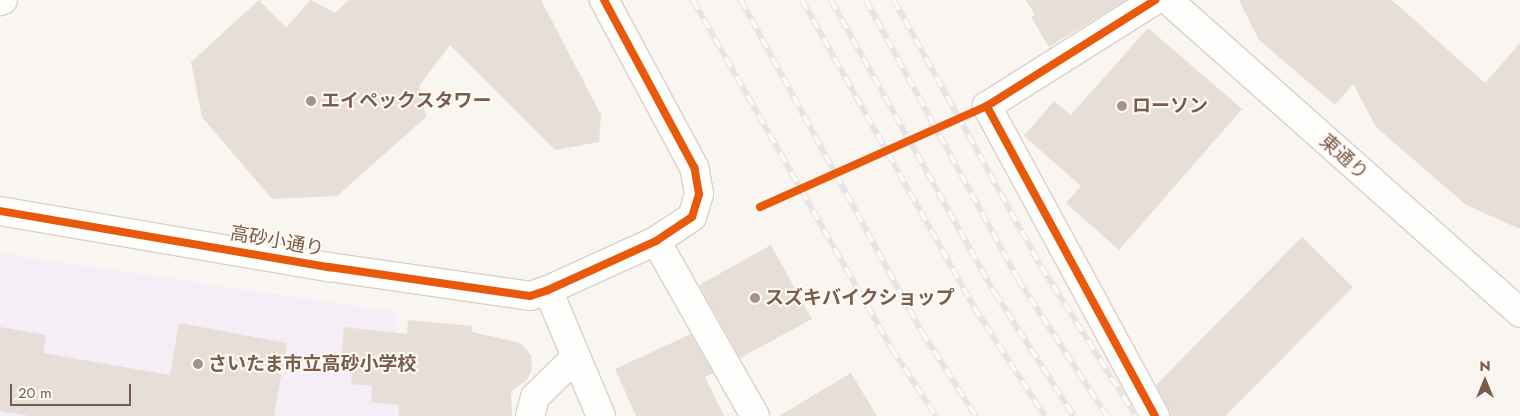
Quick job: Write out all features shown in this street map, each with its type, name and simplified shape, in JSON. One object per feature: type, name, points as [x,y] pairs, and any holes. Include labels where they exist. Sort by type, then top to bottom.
[{"type":"street","name":"高砂小通り","points":[[0,211],[329,267],[530,296],[548,290],[656,241],[692,217],[699,194],[694,167],[604,0]]},
{"type":"street","points":[[1155,0],[987,106],[1155,416]]},
{"type":"street","name":"東通り","points":[[1168,0],[1520,313]]},
{"type":"street","points":[[656,241],[755,416]]},
{"type":"street","points":[[548,290],[574,359],[601,416]]},
{"type":"street","points":[[530,416],[535,397],[574,359]]},
{"type":"shaded area","name":"さいたま市立高砂小学校","points":[[0,253],[396,312],[395,416],[0,416]]},
{"type":"building","name":"エイペックスタワー","points":[[259,0],[286,28],[311,0],[335,13],[349,0],[541,0],[601,115],[599,142],[555,150],[450,45],[419,86],[426,117],[337,196],[272,199],[202,117],[191,62]]},
{"type":"building","points":[[1026,0],[1126,0],[1049,47],[1031,17],[1035,15]]},
{"type":"building","points":[[1239,0],[1392,0],[1485,83],[1520,43],[1520,229],[1466,205],[1376,127],[1353,84],[1335,105],[1259,40]]},
{"type":"building","points":[[1148,28],[1242,109],[1119,250],[1066,203],[1081,186],[1024,136],[1054,101],[1071,115]]},
{"type":"building","points":[[1302,237],[1353,287],[1225,416],[1171,416],[1156,385]]},
{"type":"building","points":[[771,245],[812,319],[740,358],[699,285]]},
{"type":"building","points":[[408,320],[472,326],[472,332],[520,343],[531,355],[532,369],[527,380],[511,391],[512,416],[399,416],[398,405],[371,402],[372,386],[351,384],[353,359],[341,357],[344,327],[407,334]]},
{"type":"building","points":[[179,323],[287,343],[274,416],[30,416],[0,411],[0,327],[46,335],[43,353],[170,375]]},
{"type":"building","points":[[691,334],[713,373],[705,377],[724,416],[636,416],[615,369]]},
{"type":"building","points":[[851,373],[877,416],[779,416]]},
{"type":"railway","points":[[693,0],[892,349],[936,416]]},
{"type":"railway","points":[[741,0],[922,332],[976,416]]},
{"type":"railway","points":[[802,0],[974,307],[1045,416]]},
{"type":"railway","points":[[831,0],[995,293],[1074,416]]},
{"type":"railway","points":[[866,0],[1018,279],[1107,416]]},
{"type":"railway","points":[[894,0],[1041,266],[1136,416]]},
{"type":"cycle path","points":[[0,211],[329,267],[530,296],[548,290],[656,241],[692,217],[699,194],[694,167],[604,0]]},
{"type":"cycle path","points":[[1155,0],[987,106],[1155,416]]},
{"type":"cycle path","points":[[760,207],[987,106]]},
{"type":"place","name":"エイペックスタワー","points":[[311,101]]},
{"type":"place","name":"ローソン","points":[[1122,106]]},
{"type":"place","name":"スズキバイクショップ","points":[[755,298]]},
{"type":"place","name":"さいたま市立高砂小学校","points":[[198,364]]}]
